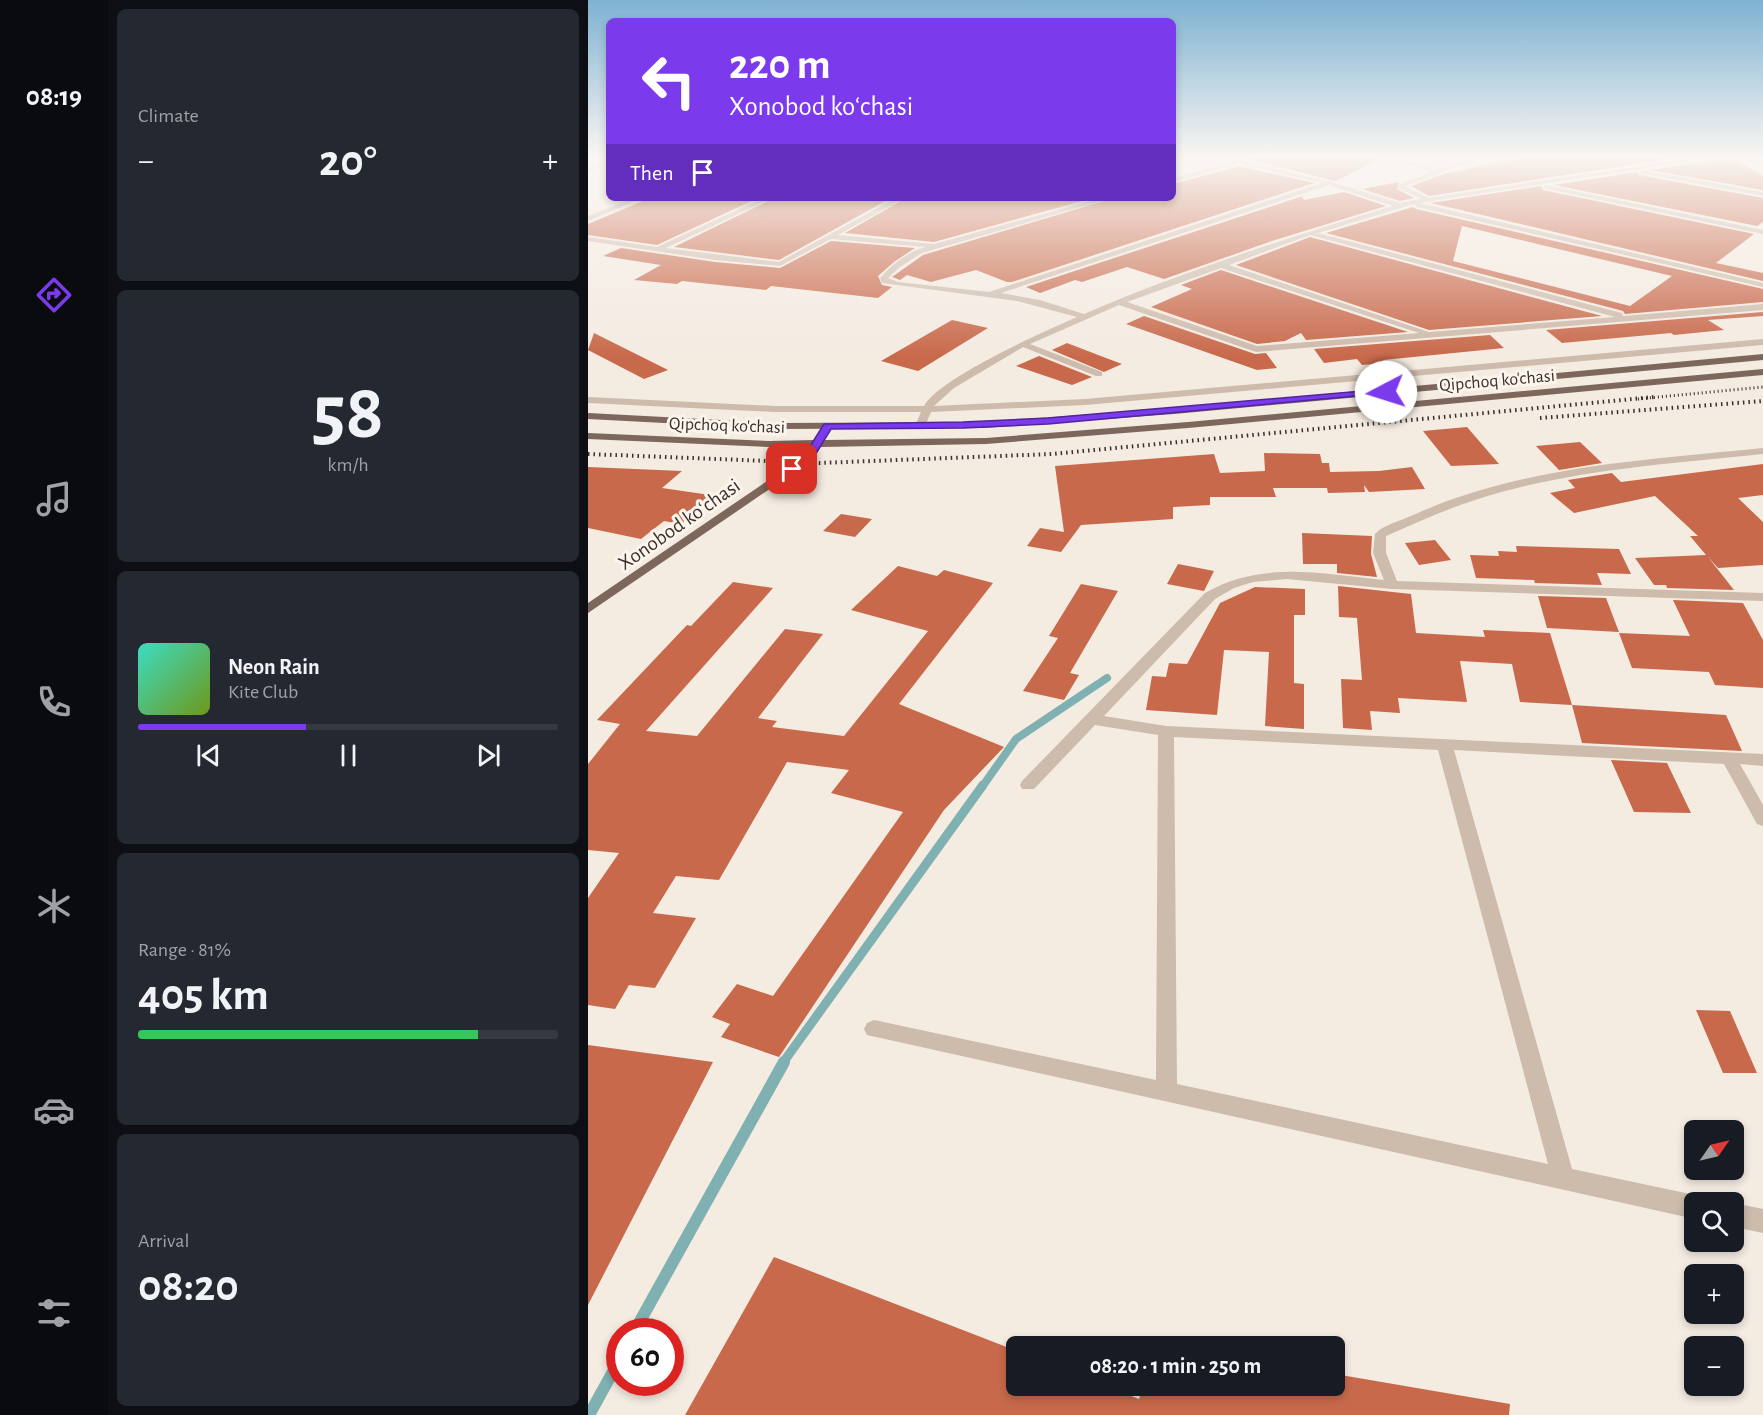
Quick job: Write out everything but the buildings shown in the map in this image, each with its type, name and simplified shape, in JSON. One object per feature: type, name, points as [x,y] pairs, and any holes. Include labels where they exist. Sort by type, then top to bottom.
[{"type":"main road","name":"Qipchoq ko'chasi","points":[[588,416],[674,423],[828,426],[984,425],[1112,416],[1763,357]]},
{"type":"main road","name":"Qipchoq ko'chasi","points":[[588,436],[710,442],[914,443],[1123,431],[1763,372]]},
{"type":"main road","name":"Xonobod koʻchasi","points":[[588,609],[808,458],[828,426]]},
{"type":"main road","points":[[914,443],[920,426]]},
{"type":"street","points":[[659,249],[713,224]]},
{"type":"street","points":[[588,239],[715,258],[780,264],[855,224]]},
{"type":"street","points":[[1016,224],[919,251],[885,275],[885,281],[1050,304],[1085,316]]},
{"type":"street","points":[[986,295],[1203,224]]},
{"type":"street","points":[[920,426],[930,403],[951,386],[1022,344],[1119,302],[1337,224]]},
{"type":"street","points":[[1502,224],[1763,285]]},
{"type":"street","points":[[1725,224],[1763,232]]},
{"type":"street","points":[[1310,233],[1631,319]]},
{"type":"street","points":[[832,237],[937,246]]},
{"type":"street","points":[[1221,265],[1434,335]]},
{"type":"street","points":[[1119,302],[1256,349],[1763,307]]},
{"type":"street","points":[[588,400],[791,410],[926,410],[1085,402],[1763,342]]},
{"type":"street","points":[[1022,344],[1099,374]]},
{"type":"street","points":[[1392,585],[1378,547],[1381,534],[1466,499],[1511,486],[1599,468],[1763,451]]},
{"type":"street","points":[[1028,785],[1210,596],[1229,585],[1252,578],[1287,575],[1392,585],[1763,597]]},
{"type":"street","points":[[1092,719],[1166,731],[1763,760]]},
{"type":"street","points":[[1166,731],[1166,1092]]},
{"type":"street","points":[[1444,744],[1563,1178]]},
{"type":"street","points":[[1728,759],[1763,820]]},
{"type":"street","points":[[874,1029],[1684,1205]]},
{"type":"street","points":[[1744,1217],[1763,1221]]},
{"type":"waterway","points":[[982,787],[1016,739],[1107,678]]},
{"type":"waterway","points":[[782,1064],[983,785]]},
{"type":"waterway","points":[[642,1318],[784,1062]]},
{"type":"waterway","points":[[589,1415],[606,1384]]},
{"type":"railway","points":[[1638,399],[1763,387]]},
{"type":"railway","points":[[588,454],[820,463],[1052,454],[1654,397]]},
{"type":"railway","points":[[1540,418],[1763,401]]},
{"type":"route","points":[[792,469],[808,458],[828,426],[984,425],[1154,413],[1386,392]]}]
